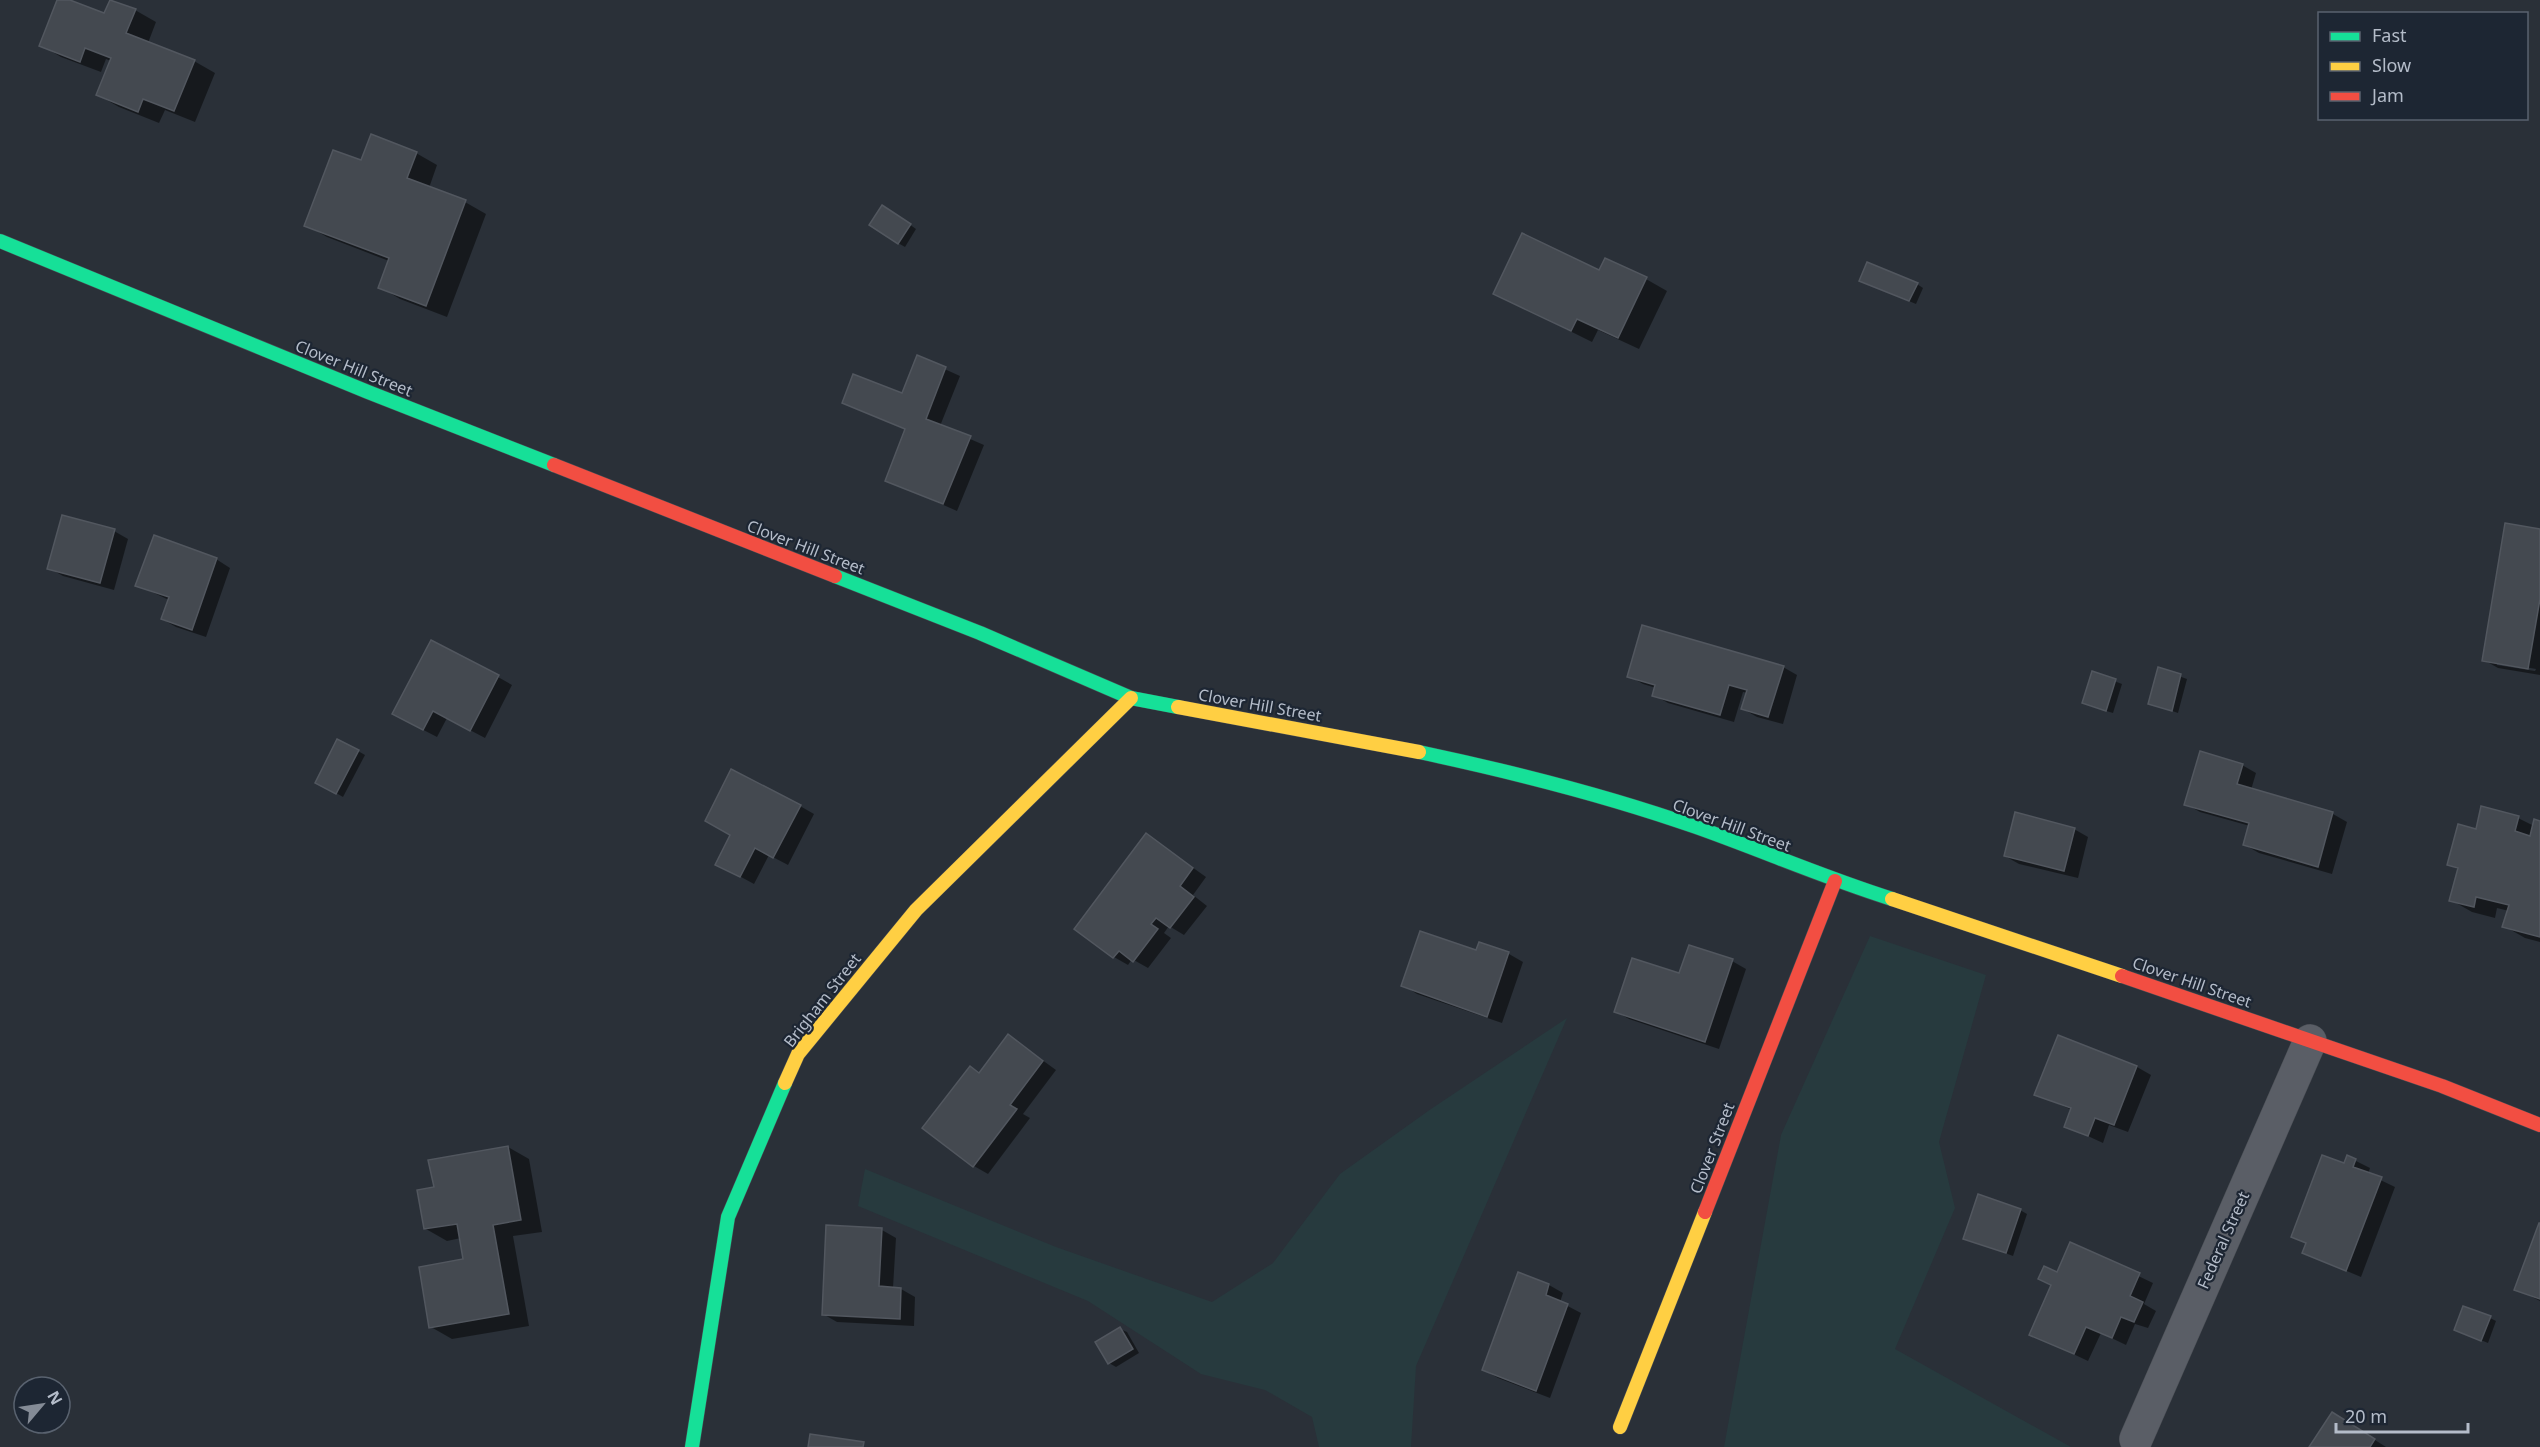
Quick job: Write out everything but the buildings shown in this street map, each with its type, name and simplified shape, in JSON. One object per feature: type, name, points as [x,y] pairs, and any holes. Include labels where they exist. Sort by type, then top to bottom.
[{"type":"street","name":"Clover Hill Street","points":[[0,241],[368,392],[980,633],[1131,698],[1403,748],[1523,774],[1695,827],[1835,881],[2028,943],[2442,1086],[2540,1125]]},
{"type":"street","name":"Brigham Street","points":[[692,1447],[728,1218],[798,1054],[916,910],[1131,698]]},
{"type":"street","name":"Clover Street","points":[[1620,1427],[1835,881]]},
{"type":"street","name":"Federal Street","points":[[2136,1439],[2310,1041]]},
{"type":"green space","points":[[1870,936],[1986,975],[1939,1142],[1955,1208],[1895,1349],[2071,1447],[1724,1447],[1781,1135]]},
{"type":"green space","points":[[1567,1018],[1416,1366],[1411,1447],[1319,1447],[1312,1417],[1265,1390],[1201,1374],[1088,1301],[858,1206],[865,1169],[1056,1247],[1212,1302],[1273,1263],[1340,1174],[1431,1109]]},
{"type":"traffic: fast","points":[[0,241],[368,392],[554,465]]},
{"type":"traffic: fast","points":[[835,576],[980,633],[1131,698],[1178,707]]},
{"type":"traffic: fast","points":[[1419,752],[1593,794],[1696,827],[1892,899]]},
{"type":"traffic: fast","points":[[692,1447],[728,1217],[785,1083]]},
{"type":"traffic: slow","points":[[785,1083],[798,1054],[916,910],[1131,698]]},
{"type":"traffic: slow","points":[[1178,707],[1419,752]]},
{"type":"traffic: slow","points":[[1892,899],[2122,976]]},
{"type":"traffic: slow","points":[[1620,1427],[1705,1212]]},
{"type":"traffic: jam","points":[[554,465],[835,576]]},
{"type":"traffic: jam","points":[[1705,1212],[1835,881]]},
{"type":"traffic: jam","points":[[2122,976],[2442,1086],[2540,1125]]}]
